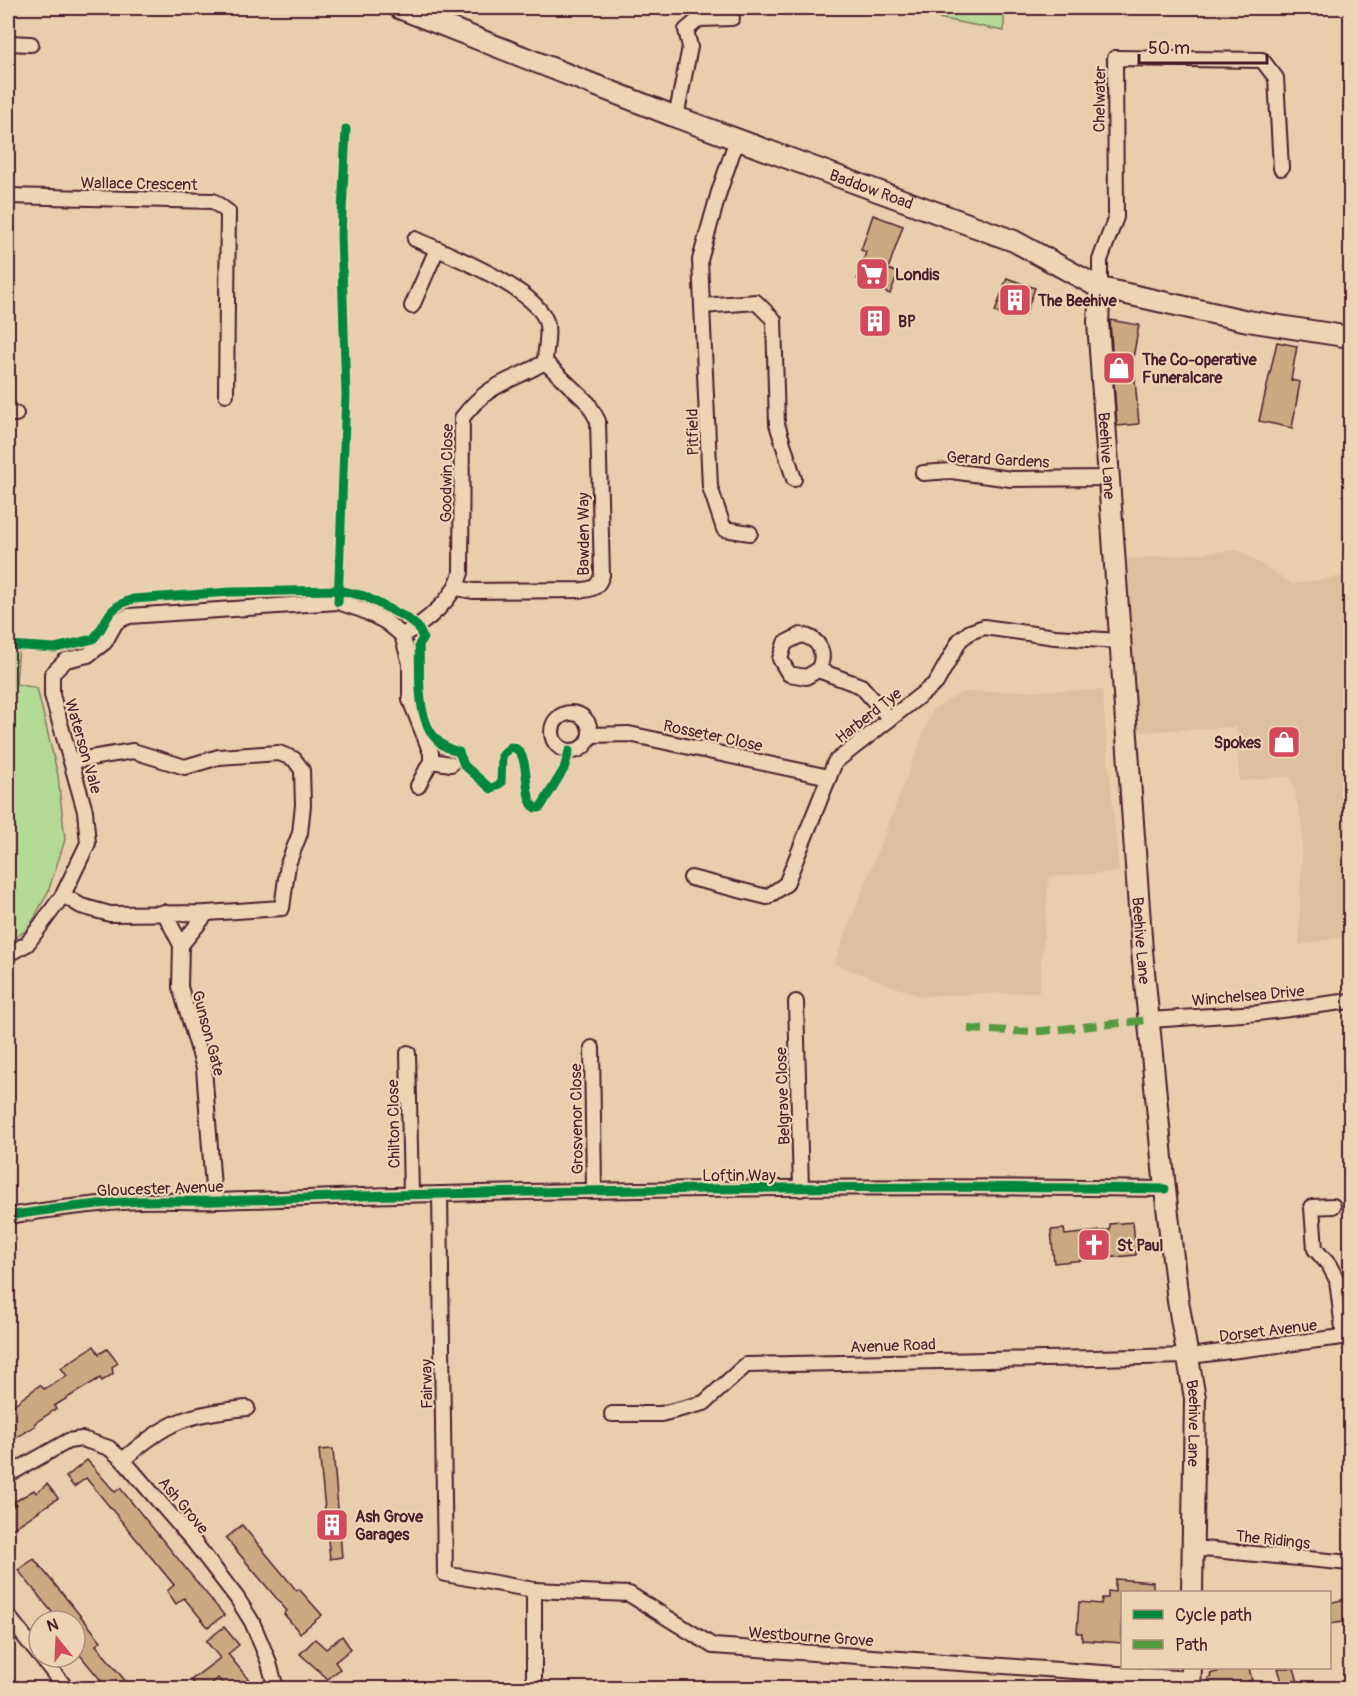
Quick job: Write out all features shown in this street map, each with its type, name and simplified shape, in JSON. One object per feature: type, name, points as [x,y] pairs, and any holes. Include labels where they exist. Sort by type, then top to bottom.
[{"type":"main road","name":"Baddow Road","points":[[399,8],[676,117],[1014,241],[1100,288],[1248,321],[1350,337]]},
{"type":"main road","name":"Beehive Lane","points":[[1100,288],[1097,306],[1108,477],[1149,1020],[1178,1301],[1190,1356],[1195,1398],[1192,1591]]},
{"type":"street","points":[[676,117],[690,47],[686,30],[699,19],[732,18]]},
{"type":"street","points":[[8,43],[31,44]]},
{"type":"street","name":"Chelwater","points":[[1100,288],[1100,260],[1116,217],[1115,58],[1262,60],[1276,78],[1281,168]]},
{"type":"street","name":"Pitfield","points":[[737,139],[718,192],[700,260],[710,487],[724,529],[750,533]]},
{"type":"street","name":"Wallace Crescent","points":[[8,196],[213,201],[228,212],[226,394]]},
{"type":"street","points":[[415,239],[475,263],[536,304],[547,324],[544,362]]},
{"type":"street","points":[[412,306],[437,249]]},
{"type":"street","points":[[702,306],[756,302],[774,320],[777,424],[794,479]]},
{"type":"street","name":"Bawden Way","points":[[457,588],[473,591],[584,590],[593,589],[599,585],[602,575],[598,421],[588,403],[544,362]]},
{"type":"street","name":"Goodwin Close","points":[[457,588],[461,573],[462,418],[484,394],[499,383],[544,362]]},
{"type":"street","name":"Gerard Gardens","points":[[923,473],[951,471],[1011,479],[1108,477]]},
{"type":"street","points":[[418,786],[431,761],[429,748],[410,700],[410,663],[402,634],[418,627],[457,588]]},
{"type":"street","name":"Waterson Vale","points":[[8,954],[27,944],[63,895],[88,843],[85,810],[52,695],[52,674],[66,660],[88,655],[105,642],[116,622],[129,616],[338,602],[386,622],[402,634]]},
{"type":"street","name":"Harberd Tye","points":[[691,878],[767,897],[786,884],[835,762],[936,683],[960,640],[970,632],[984,627],[1055,637],[1120,641]]},
{"type":"street","points":[[818,670],[861,686],[890,719]]},
{"type":"street","name":"Rosseter Close","points":[[590,735],[629,734],[829,777]]},
{"type":"street","points":[[63,895],[81,906],[110,914],[207,913],[282,908],[288,864],[300,834],[303,805],[302,770],[294,759],[279,753],[219,757],[185,767],[133,751],[72,761]]},
{"type":"street","points":[[431,761],[452,764]]},
{"type":"street","name":"Gunson Gate","points":[[164,912],[181,945],[180,987],[201,1059],[207,1092],[214,1202]]},
{"type":"street","points":[[181,945],[207,913]]},
{"type":"street","name":"Winchelsea Drive","points":[[1149,1020],[1258,1013],[1350,1001]]},
{"type":"street","name":"Belgrave Close","points":[[796,1002],[801,1190]]},
{"type":"street","name":"Grosvenor Close","points":[[592,1048],[594,1189]]},
{"type":"street","name":"Chilton Close","points":[[408,1053],[411,1194]]},
{"type":"street","name":"Loftin Way","points":[[314,1196],[594,1189],[801,1190],[950,1186],[1165,1190]]},
{"type":"street","name":"Fairway","points":[[440,1194],[445,1574]]},
{"type":"street","name":"Gloucester Avenue","points":[[8,1216],[83,1205],[143,1201],[214,1202],[314,1196]]},
{"type":"street","points":[[1333,1206],[1312,1207],[1315,1249],[1329,1265],[1337,1280],[1347,1337]]},
{"type":"street","name":"Dorset Avenue","points":[[1190,1356],[1347,1337]]},
{"type":"street","name":"Avenue Road","points":[[612,1414],[661,1414],[704,1403],[746,1365],[937,1360],[1069,1361],[1190,1356]]},
{"type":"street","points":[[123,1460],[171,1424],[196,1414],[247,1408]]},
{"type":"street","name":"Ash Grove","points":[[8,1475],[68,1441],[82,1439],[109,1448],[123,1460],[194,1542],[237,1598],[252,1622],[264,1650],[276,1689]]},
{"type":"street","name":"The Ridings","points":[[1193,1548],[1350,1563]]},
{"type":"street","name":"Westbourne Grove","points":[[445,1574],[534,1590],[629,1594],[713,1646],[1190,1678]]},
{"type":"street","points":[[534,1590],[534,1689]]},
{"type":"street","points":[[8,1616],[27,1640]]},
{"type":"street","points":[[50,1669],[66,1689]]},
{"type":"shaded area","points":[[1238,550],[1293,584],[1350,575],[1350,936],[1299,945],[1302,825],[1291,776],[1239,781],[1236,727],[1135,732],[1127,559]]},
{"type":"shaded area","points":[[1102,690],[1119,872],[1049,877],[1039,992],[919,996],[834,964],[933,709],[963,692]]},
{"type":"green space","points":[[888,8],[1004,8],[1004,31]]},
{"type":"green space","points":[[8,644],[19,645],[16,684],[37,688],[58,776],[65,840],[48,892],[29,928],[8,943]]},
{"type":"building","points":[[873,215],[903,226],[888,269],[898,273],[890,294],[857,279],[866,252],[861,250]]},
{"type":"building","name":"The Beehive","points":[[1007,278],[1035,288],[1025,315],[1010,310],[1008,317],[995,312]]},
{"type":"building","name":"BP","points":[[871,312],[889,314],[886,333],[868,330]]},
{"type":"building","name":"The Co-operative Funeralcare","points":[[1110,320],[1139,325],[1133,358],[1139,424],[1117,426]]},
{"type":"building","points":[[1277,342],[1297,346],[1291,380],[1300,382],[1292,428],[1259,421]]},
{"type":"building","name":"St Paul","points":[[1133,1222],[1136,1255],[1054,1263],[1051,1230],[1064,1229],[1065,1235],[1110,1230],[1110,1224]]},
{"type":"building","points":[[94,1346],[99,1354],[107,1349],[118,1363],[112,1367],[113,1374],[102,1381],[100,1378],[54,1406],[56,1409],[13,1440],[8,1431],[8,1409],[40,1385],[44,1389],[67,1376],[61,1368]]},
{"type":"building","name":"Ash Grove Garages","points":[[333,1449],[342,1557],[330,1559],[319,1450]]},
{"type":"building","points":[[87,1460],[115,1492],[120,1488],[224,1615],[208,1627],[184,1598],[176,1604],[167,1591],[174,1585],[86,1478],[74,1487],[66,1477]]},
{"type":"building","points":[[47,1484],[58,1498],[8,1532],[8,1509],[16,1504],[14,1502],[34,1490],[36,1493]]},
{"type":"building","points":[[242,1525],[297,1591],[299,1589],[322,1615],[300,1633],[284,1614],[287,1611],[226,1538]]},
{"type":"building","points":[[34,1559],[75,1609],[49,1609],[18,1570]]},
{"type":"building","points":[[1115,1579],[1153,1582],[1153,1591],[1121,1591],[1121,1643],[1082,1640],[1082,1633],[1077,1633],[1079,1602],[1101,1604],[1102,1598],[1108,1598],[1108,1591],[1115,1592]]},
{"type":"building","points":[[1350,1598],[1350,1621],[1331,1624],[1331,1603]]},
{"type":"building","points":[[87,1624],[101,1641],[96,1645],[127,1683],[120,1689],[108,1689],[87,1664]]},
{"type":"building","points":[[224,1627],[239,1645],[228,1654],[249,1680],[238,1689],[227,1689],[218,1678],[206,1689],[197,1689],[191,1680],[220,1658],[206,1641]]},
{"type":"building","points":[[342,1636],[351,1649],[335,1662],[340,1669],[328,1679],[300,1654],[315,1639],[326,1649]]},
{"type":"building","points":[[1227,1669],[1249,1669],[1252,1680],[1246,1682],[1248,1689],[1211,1689],[1208,1678],[1211,1677],[1210,1674]]},
{"type":"building","points":[[1278,1669],[1294,1669],[1300,1689],[1284,1689]]},
{"type":"marked path","points":[[968,1029],[1033,1032],[1149,1020]]},
{"type":"cycle path","points":[[338,602],[346,395],[341,234],[346,129]]},
{"type":"cycle path","points":[[8,645],[55,648],[93,639],[112,611],[133,599],[230,592],[338,590],[364,596],[407,618],[418,627],[423,638],[419,645],[419,675],[426,723],[433,736],[444,746],[459,752],[464,765],[491,789],[501,783],[502,756],[510,747],[517,749],[522,755],[531,802],[535,808],[540,808],[564,769],[569,751]]},
{"type":"cycle path","points":[[8,1216],[140,1201],[623,1190],[984,1187],[1165,1189]]},
{"type":"place","name":"Londis","points":[[872,274]]},
{"type":"place","name":"The Beehive","points":[[1015,300]]},
{"type":"place","name":"BP","points":[[875,321]]},
{"type":"place","name":"The Co-operative Funeralcare","points":[[1119,368]]},
{"type":"place","name":"Spokes","points":[[1284,742]]},
{"type":"place","name":"St Paul","points":[[1094,1245]]},
{"type":"place","name":"Ash Grove Garages","points":[[332,1525]]}]
